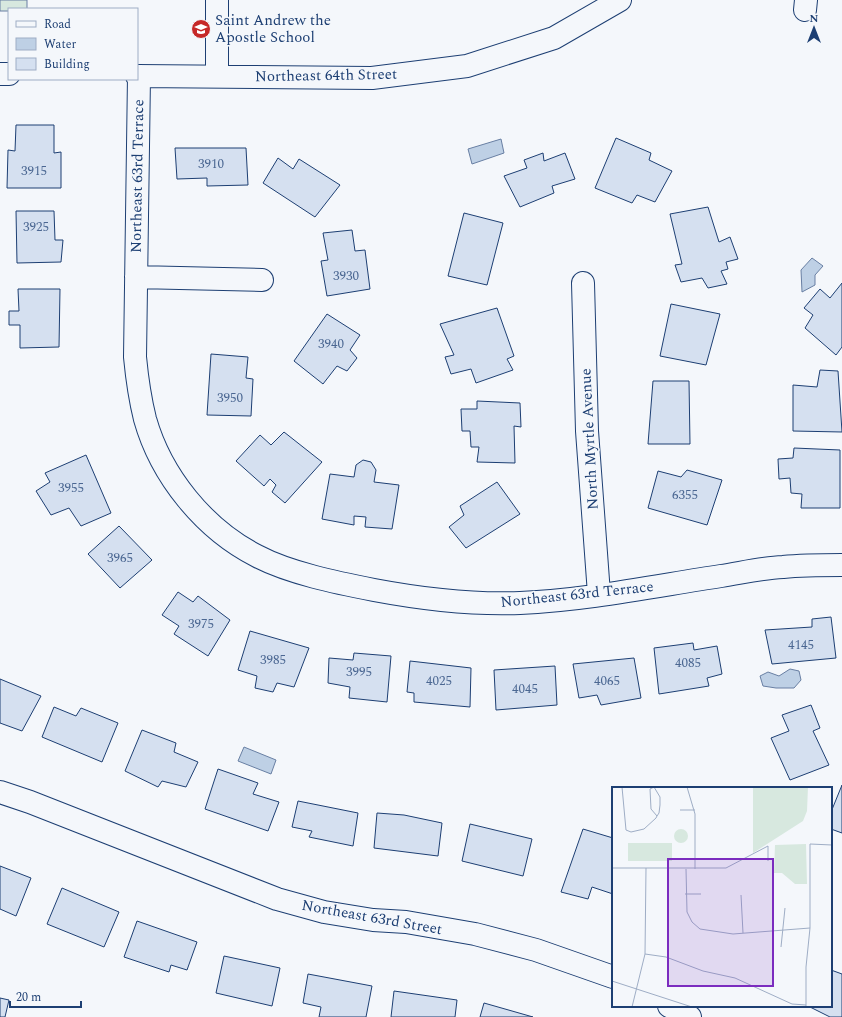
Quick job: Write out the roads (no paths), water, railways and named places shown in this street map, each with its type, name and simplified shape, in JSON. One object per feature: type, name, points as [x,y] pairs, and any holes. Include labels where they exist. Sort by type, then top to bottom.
[{"type":"street","points":[[217,0],[217,76]]},
{"type":"street","name":"Northeast 64th Street","points":[[138,76],[372,78],[467,66],[554,38],[620,0]]},
{"type":"street","name":"Northeast 63rd Terrace","points":[[138,80],[135,357],[138,389],[146,421],[158,451],[174,480],[194,506],[217,529],[243,548],[275,564],[345,585],[416,598],[464,602],[520,603],[599,594],[783,567],[842,565]]},
{"type":"street","points":[[136,277],[262,280]]},
{"type":"street","name":"North Myrtle Avenue","points":[[583,283],[587,431],[599,594]]},
{"type":"street","name":"Northeast 63rd Street","points":[[0,792],[30,802],[277,899],[324,912],[373,920],[406,922],[475,934],[536,950],[612,977]]},
{"type":"street","points":[[671,1007],[690,1017]]},
{"type":"water","points":[[501,139],[504,153],[472,164],[468,149]]},
{"type":"water","points":[[812,258],[823,266],[815,275],[815,285],[802,292],[801,270]]},
{"type":"water","points":[[790,669],[799,671],[801,680],[794,688],[763,686],[760,676],[768,672],[779,676]]},
{"type":"water","points":[[244,747],[276,760],[271,774],[238,761]]},
{"type":"place","name":"Saint Andrew the Apostle School","points":[[201,29]]}]
